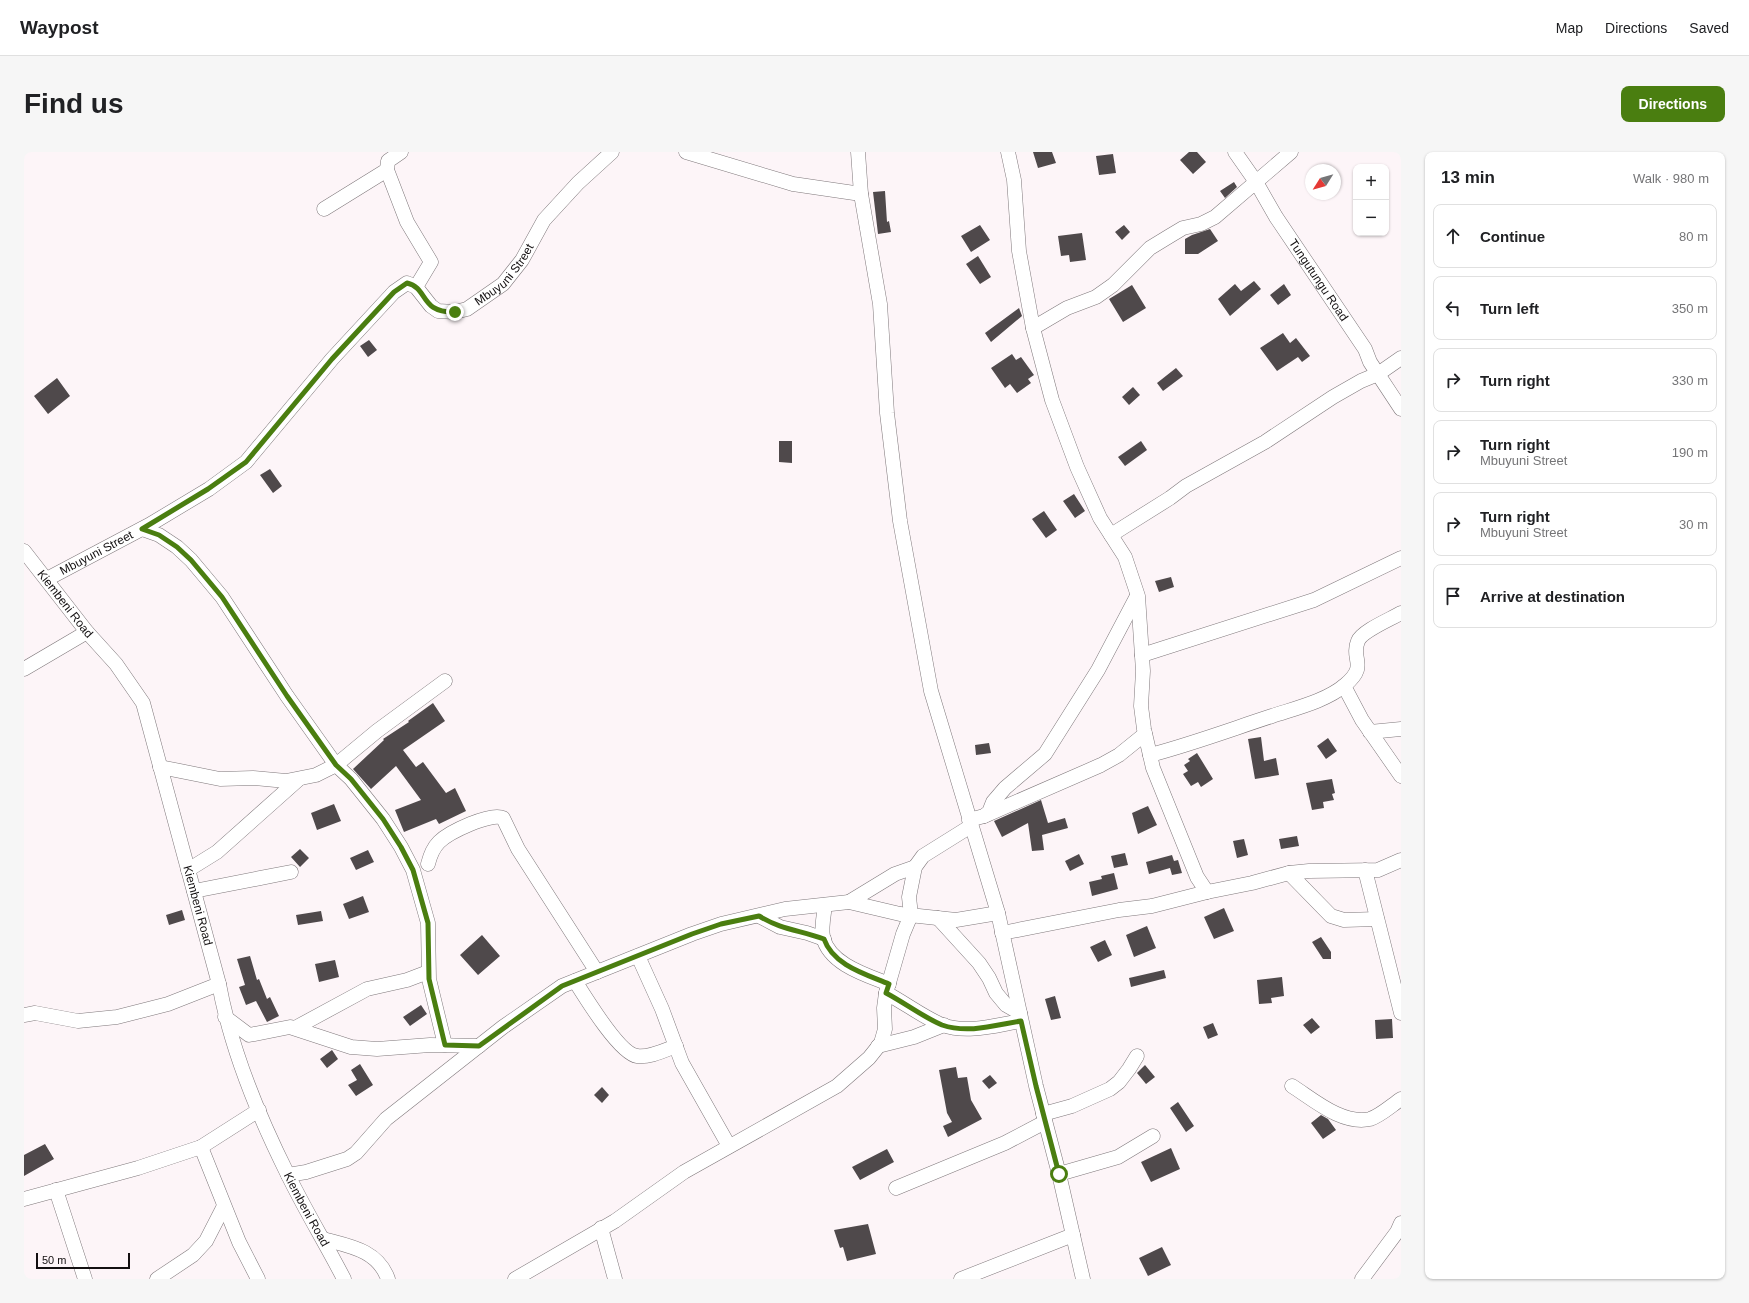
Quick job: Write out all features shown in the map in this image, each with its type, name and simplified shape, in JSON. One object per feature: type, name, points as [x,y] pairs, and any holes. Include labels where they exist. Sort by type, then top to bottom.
[{"type":"street","points":[[401,152],[388,161],[387,170],[407,222],[431,262],[416,287]]},
{"type":"street","name":"Mbuyuni Street","points":[[46,579],[142,529],[208,489],[246,462],[332,359],[394,292],[407,283],[416,287],[431,306],[444,312],[467,309],[503,284],[522,260],[544,220],[578,183],[612,152]]},
{"type":"street","points":[[686,152],[793,184],[861,194]]},
{"type":"street","points":[[858,152],[861,194],[880,304],[887,413],[900,521],[931,691],[998,913],[1020,1017],[1059,1174],[1083,1279]]},
{"type":"street","points":[[1008,152],[1014,180],[1019,251],[1033,328],[1052,400],[1077,467],[1100,518],[1125,558],[1138,596],[1142,655],[1141,706],[1145,734],[1153,768],[1188,856],[1207,892]]},
{"type":"street","name":"Tungutungu Road","points":[[1235,152],[1256,182],[1276,217],[1365,349],[1378,374],[1401,409]]},
{"type":"street","points":[[1033,328],[1061,311],[1096,297],[1113,285],[1150,248],[1183,228],[1201,224],[1215,217],[1291,152]]},
{"type":"street","points":[[324,209],[387,170]]},
{"type":"street","points":[[1111,536],[1186,486],[1264,442],[1333,397],[1362,380],[1378,374],[1401,358]]},
{"type":"street","points":[[142,529],[159,535],[177,547],[191,560],[222,597],[287,696],[336,765],[351,779],[383,819],[413,870],[428,923],[428,972],[445,1045]]},
{"type":"street","name":"Kiembeni Road","points":[[24,551],[87,632],[116,664],[143,703],[218,984],[224,1017],[258,1110],[288,1175],[344,1279]]},
{"type":"street","points":[[1142,655],[1314,600],[1401,558]]},
{"type":"street","points":[[984,816],[989,812],[993,802],[1005,788],[1045,754],[1098,670],[1138,596]]},
{"type":"street","points":[[1150,755],[1184,746],[1320,699],[1344,686],[1356,675],[1358,665],[1356,648],[1362,635],[1401,613]]},
{"type":"street","points":[[24,669],[87,632]]},
{"type":"street","points":[[160,767],[220,779],[253,778],[286,781],[316,775],[336,765],[377,731],[445,681]]},
{"type":"street","points":[[1344,686],[1370,732],[1401,776]]},
{"type":"street","points":[[1370,732],[1401,729]]},
{"type":"street","points":[[515,1279],[601,1228],[684,1172],[837,1086],[869,1058],[878,1046],[885,1029],[884,1008],[887,988],[910,915],[909,897],[915,867],[923,856],[970,823],[1101,765],[1119,755],[1145,734]]},
{"type":"street","points":[[188,870],[217,852],[300,778]]},
{"type":"street","points":[[428,864],[430,856],[440,841],[463,828],[489,817],[498,816],[503,818],[522,855],[597,972]]},
{"type":"street","points":[[1002,933],[1120,910],[1152,906],[1289,873],[1309,871],[1378,870],[1401,860]]},
{"type":"street","points":[[849,902],[895,874],[915,867]]},
{"type":"street","points":[[1365,870],[1401,1013]]},
{"type":"street","points":[[194,891],[291,872]]},
{"type":"street","points":[[1289,873],[1331,916],[1344,920],[1377,919]]},
{"type":"street","points":[[288,1175],[306,1172],[347,1159],[356,1152],[386,1119],[479,1046],[562,986],[721,924],[785,909],[849,902],[910,915],[956,920],[998,913]]},
{"type":"street","points":[[825,905],[824,939],[831,954],[944,1025],[984,1028],[1020,1017]]},
{"type":"street","points":[[759,916],[780,927],[807,933],[824,939]]},
{"type":"street","points":[[938,918],[979,962],[996,993],[1006,1005],[1020,1017]]},
{"type":"street","points":[[638,956],[662,1009],[682,1063],[729,1146]]},
{"type":"street","points":[[295,1028],[367,989],[407,980],[428,972]]},
{"type":"street","points":[[575,981],[618,1042],[629,1053],[639,1057],[676,1046]]},
{"type":"street","points":[[24,1015],[35,1013],[78,1021],[116,1016],[168,1004],[218,984]]},
{"type":"street","points":[[224,1017],[252,1036],[290,1027],[350,1047],[377,1049],[445,1045],[479,1046]]},
{"type":"street","points":[[878,1046],[908,1039],[944,1025]]},
{"type":"street","points":[[896,1188],[1005,1143],[1044,1118],[1110,1089],[1129,1069],[1137,1056]]},
{"type":"street","points":[[1292,1086],[1333,1112],[1355,1120],[1371,1118],[1401,1099]]},
{"type":"street","points":[[24,1199],[138,1168],[201,1148],[258,1110]]},
{"type":"street","points":[[1059,1174],[1118,1158],[1153,1136]]},
{"type":"street","points":[[201,1148],[239,1242],[258,1279]]},
{"type":"street","points":[[56,1190],[85,1279]]},
{"type":"street","points":[[157,1279],[193,1255],[206,1241],[224,1206]]},
{"type":"street","points":[[1362,1279],[1397,1232],[1401,1223]]},
{"type":"street","points":[[601,1228],[615,1279]]},
{"type":"street","points":[[961,1279],[1073,1235]]},
{"type":"street","points":[[323,1239],[350,1246],[365,1252],[381,1264],[388,1279]]},
{"type":"building","points":[[1033,152],[1052,152],[1056,163],[1038,168]]},
{"type":"building","points":[[1189,152],[1197,152],[1206,162],[1193,174],[1180,160]]},
{"type":"building","points":[[1113,154],[1116,173],[1099,175],[1096,156]]},
{"type":"building","points":[[1234,182],[1237,187],[1225,198],[1220,191]]},
{"type":"building","points":[[885,191],[887,222],[889,221],[891,232],[878,234],[873,192]]},
{"type":"building","points":[[980,225],[990,240],[971,252],[961,236]]},
{"type":"building","points":[[1124,225],[1130,232],[1122,240],[1115,232]]},
{"type":"building","points":[[1210,229],[1218,241],[1198,254],[1185,254],[1185,239]]},
{"type":"building","points":[[1082,233],[1086,260],[1070,262],[1069,255],[1061,256],[1058,236]]},
{"type":"building","points":[[978,256],[991,277],[980,284],[966,264]]},
{"type":"building","points":[[1254,281],[1261,289],[1230,316],[1218,299],[1235,284],[1241,291]]},
{"type":"building","points":[[1284,284],[1291,295],[1278,305],[1270,295]]},
{"type":"building","points":[[1132,285],[1146,308],[1123,322],[1109,299]]},
{"type":"building","points":[[1019,308],[1022,316],[991,342],[985,333]]},
{"type":"building","points":[[1283,333],[1290,343],[1296,338],[1310,356],[1302,362],[1298,357],[1277,371],[1260,348]]},
{"type":"building","points":[[369,340],[377,350],[368,357],[360,346]]},
{"type":"building","points":[[1012,354],[1016,360],[1021,357],[1034,375],[1028,379],[1031,383],[1017,393],[1010,384],[1005,388],[991,368]]},
{"type":"building","points":[[1176,368],[1183,376],[1163,391],[1157,383]]},
{"type":"building","points":[[57,378],[70,396],[48,414],[34,396]]},
{"type":"building","points":[[1133,387],[1140,395],[1129,405],[1122,397]]},
{"type":"building","points":[[779,441],[792,441],[792,463],[779,462]]},
{"type":"building","points":[[1141,441],[1147,450],[1125,466],[1118,457]]},
{"type":"building","points":[[270,469],[282,486],[273,493],[260,475]]},
{"type":"building","points":[[1074,494],[1085,511],[1075,518],[1063,501]]},
{"type":"building","points":[[1044,511],[1057,530],[1046,538],[1032,519]]},
{"type":"building","points":[[1171,577],[1174,587],[1159,592],[1155,581]]},
{"type":"building","points":[[433,703],[445,721],[403,750],[416,767],[423,762],[446,793],[455,788],[466,811],[439,824],[436,819],[404,832],[395,810],[421,800],[396,766],[371,789],[353,769],[384,740],[383,739],[409,722],[408,721]]},
{"type":"building","points":[[1261,737],[1264,761],[1276,758],[1279,775],[1255,779],[1248,739]]},
{"type":"building","points":[[1328,738],[1337,751],[1326,759],[1317,746]]},
{"type":"building","points":[[989,743],[991,753],[976,755],[975,745]]},
{"type":"building","points":[[1197,753],[1213,779],[1201,787],[1198,782],[1191,786],[1183,774],[1188,771],[1184,765],[1190,761],[1188,759]]},
{"type":"building","points":[[1332,779],[1335,793],[1332,794],[1334,800],[1323,802],[1324,808],[1312,810],[1306,783]]},
{"type":"building","points":[[1041,800],[1048,823],[1065,818],[1068,828],[1042,835],[1044,850],[1032,851],[1028,823],[1002,837],[994,821]]},
{"type":"building","points":[[334,804],[341,821],[317,830],[311,813]]},
{"type":"building","points":[[1148,806],[1157,825],[1138,834],[1132,813]]},
{"type":"building","points":[[1297,836],[1299,846],[1281,849],[1279,839]]},
{"type":"building","points":[[1244,839],[1248,855],[1237,858],[1233,841]]},
{"type":"building","points":[[300,849],[309,858],[300,867],[291,857]]},
{"type":"building","points":[[368,850],[374,862],[356,870],[350,858]]},
{"type":"building","points":[[1125,853],[1128,865],[1114,868],[1111,856]]},
{"type":"building","points":[[1079,854],[1084,864],[1070,871],[1065,861]]},
{"type":"building","points":[[1172,855],[1174,861],[1178,860],[1182,873],[1172,875],[1170,868],[1149,874],[1146,862]]},
{"type":"building","points":[[1114,873],[1118,889],[1092,896],[1089,882],[1102,879],[1101,876]]},
{"type":"building","points":[[363,896],[369,912],[349,919],[343,904]]},
{"type":"building","points":[[1224,908],[1234,931],[1214,939],[1204,917]]},
{"type":"building","points":[[182,910],[185,920],[169,925],[166,915]]},
{"type":"building","points":[[321,911],[323,921],[298,925],[296,915]]},
{"type":"building","points":[[1147,926],[1156,948],[1134,957],[1126,935]]},
{"type":"building","points":[[482,935],[500,956],[478,975],[460,955]]},
{"type":"building","points":[[1321,937],[1331,952],[1331,959],[1323,959],[1312,942]]},
{"type":"building","points":[[1105,940],[1112,955],[1098,962],[1090,947]]},
{"type":"building","points":[[250,956],[257,980],[259,979],[267,999],[270,997],[279,1016],[267,1022],[256,1001],[246,1005],[239,987],[245,985],[237,959]]},
{"type":"building","points":[[335,960],[339,977],[319,982],[315,964]]},
{"type":"building","points":[[1164,970],[1166,978],[1131,987],[1129,978]]},
{"type":"building","points":[[1282,977],[1284,996],[1271,998],[1272,1003],[1259,1004],[1257,980]]},
{"type":"building","points":[[1055,996],[1061,1018],[1051,1020],[1045,999]]},
{"type":"building","points":[[421,1005],[427,1014],[410,1026],[403,1017]]},
{"type":"building","points":[[1312,1018],[1320,1027],[1311,1034],[1303,1025]]},
{"type":"building","points":[[1392,1019],[1393,1038],[1376,1039],[1375,1020]]},
{"type":"building","points":[[1213,1023],[1218,1035],[1208,1039],[1203,1027]]},
{"type":"building","points":[[332,1050],[338,1059],[327,1068],[320,1059]]},
{"type":"building","points":[[360,1064],[373,1085],[356,1096],[348,1085],[357,1080],[351,1070]]},
{"type":"building","points":[[1145,1065],[1155,1077],[1146,1084],[1137,1073]]},
{"type":"building","points":[[956,1067],[958,1078],[967,1077],[971,1100],[982,1119],[948,1137],[943,1126],[952,1122],[947,1113],[939,1070]]},
{"type":"building","points":[[990,1075],[997,1083],[989,1089],[982,1081]]},
{"type":"building","points":[[602,1087],[609,1095],[602,1103],[594,1095]]},
{"type":"building","points":[[1178,1102],[1194,1126],[1186,1132],[1170,1108]]},
{"type":"building","points":[[1321,1115],[1328,1119],[1336,1130],[1323,1139],[1311,1123]]},
{"type":"building","points":[[45,1144],[54,1159],[24,1176],[24,1155]]},
{"type":"building","points":[[1171,1148],[1180,1169],[1151,1182],[1141,1162]]},
{"type":"building","points":[[887,1149],[894,1162],[860,1180],[852,1167]]},
{"type":"building","points":[[868,1224],[876,1254],[847,1261],[843,1247],[840,1248],[834,1230]]},
{"type":"building","points":[[1162,1247],[1171,1265],[1148,1276],[1139,1258]]},
{"type":"route","points":[[455,312],[444,312],[431,306],[416,287],[411,284],[407,283],[394,292],[332,359],[246,462],[208,489],[142,529],[159,535],[177,547],[191,560],[222,597],[287,696],[336,765],[351,779],[383,819],[401,847],[413,870],[424,903],[428,923],[429,979],[445,1045],[479,1046],[503,1027],[562,986],[692,934],[721,924],[759,916],[780,927],[807,933],[824,939],[831,954],[856,970],[889,984],[886,993],[942,1024],[954,1027],[984,1028],[1021,1021],[1059,1174]]}]
